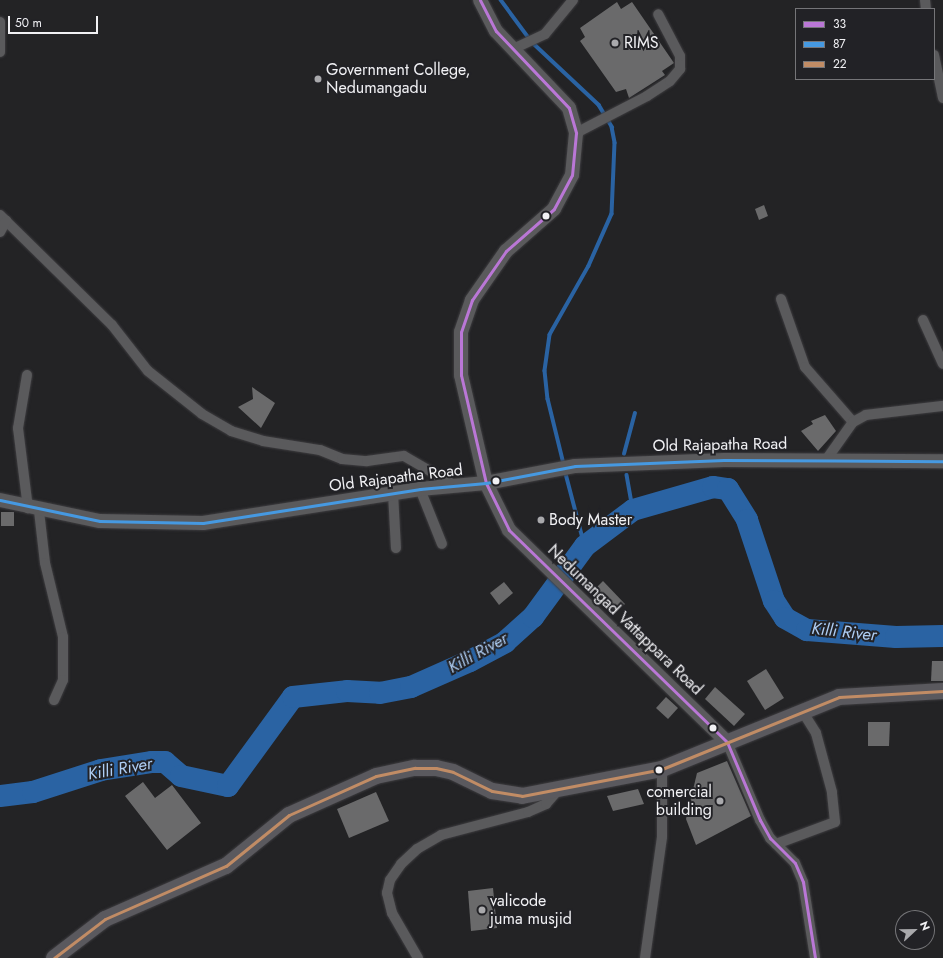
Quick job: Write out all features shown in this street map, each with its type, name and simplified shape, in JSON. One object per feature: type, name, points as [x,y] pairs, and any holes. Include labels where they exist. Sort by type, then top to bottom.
[{"type":"main road","name":"Nedumangad Vattappara Road","points":[[480,0],[496,31],[569,108],[576,133],[572,175],[554,209],[506,251],[472,300],[460,332],[461,375],[486,483],[509,530],[577,600],[728,742]]},
{"type":"main road","name":"Old Rajapatha Road","points":[[0,500],[33,509],[100,521],[203,523],[420,489],[457,488],[575,466],[826,460],[943,461]]},
{"type":"main road","points":[[54,958],[105,920],[226,866],[289,815],[376,776],[415,768],[436,768],[453,772],[492,790],[522,796],[662,769],[839,697],[943,691]]},
{"type":"street","points":[[513,49],[545,34],[573,0]]},
{"type":"street","points":[[576,133],[620,112],[670,81],[680,68],[680,56],[658,14]]},
{"type":"street","points":[[0,22],[0,52]]},
{"type":"street","points":[[935,60],[943,98]]},
{"type":"street","points":[[0,232],[3,218]]},
{"type":"street","points":[[3,218],[112,325],[148,371],[202,414],[231,431],[263,441],[320,450],[342,459],[367,461],[404,456],[457,488]]},
{"type":"street","points":[[781,299],[805,367],[854,422]]},
{"type":"street","points":[[923,320],[943,364]]},
{"type":"street","points":[[27,375],[18,428],[33,509],[63,637],[63,680],[54,700]]},
{"type":"street","points":[[826,460],[854,422],[866,415],[943,406]]},
{"type":"street","points":[[420,489],[442,544]]},
{"type":"street","points":[[393,493],[396,548]]},
{"type":"street","points":[[776,844],[835,822],[832,792],[816,733],[803,712]]},
{"type":"street","points":[[728,742],[757,814],[776,844],[795,863],[803,882],[815,958]]},
{"type":"street","points":[[645,958],[662,836],[662,769]]},
{"type":"street","points":[[418,958],[392,913],[387,893],[390,880],[401,864],[417,849],[442,835],[528,812],[546,804],[559,789]]},
{"type":"building","points":[[617,2],[621,9],[632,2],[674,63],[662,71],[665,75],[629,98],[626,89],[616,92],[580,41],[585,37],[580,28]]},
{"type":"building","points":[[764,205],[768,216],[759,220],[755,209]]},
{"type":"building","points":[[252,387],[275,403],[261,428],[238,407],[253,399]]},
{"type":"building","points":[[825,415],[836,431],[818,451],[801,431],[813,424],[811,421]]},
{"type":"building","points":[[1,512],[14,512],[14,526],[1,526]]},
{"type":"building","points":[[603,581],[625,604],[616,613],[594,590]]},
{"type":"building","points":[[504,582],[513,593],[499,605],[490,593]]},
{"type":"building","points":[[932,661],[943,661],[943,681],[931,681]]},
{"type":"building","points":[[766,669],[784,698],[765,710],[747,681]]},
{"type":"building","points":[[715,687],[745,714],[734,726],[705,699]]},
{"type":"building","points":[[666,697],[678,708],[668,719],[656,708]]},
{"type":"building","points":[[868,722],[890,722],[889,746],[868,746]]},
{"type":"building","name":"comercial building","points":[[727,761],[751,816],[696,845],[686,819],[697,773]]},
{"type":"building","points":[[143,782],[155,798],[172,785],[201,823],[167,850],[125,796]]},
{"type":"building","points":[[638,789],[644,804],[613,811],[607,796]]},
{"type":"building","points":[[376,792],[389,821],[349,838],[337,809]]},
{"type":"building","name":"valicode juma musjid","points":[[493,888],[497,928],[471,931],[468,891]]},
{"type":"waterway","points":[[501,0],[532,42],[599,105],[612,127],[615,143],[612,214],[589,266],[550,335],[545,371],[548,399],[564,464]]},
{"type":"waterway","points":[[624,454],[635,413]]},
{"type":"waterway","points":[[565,470],[585,546]]},
{"type":"waterway","points":[[627,475],[633,510]]},
{"type":"waterway","name":"Killi River","points":[[0,796],[33,792],[101,770],[152,762],[165,762],[181,776],[228,786],[293,697],[347,691],[380,693],[411,687],[470,661],[505,642],[533,617],[585,546],[633,510],[713,487],[728,489],[747,520],[774,601],[785,618],[807,630],[896,637],[943,636]]},
{"type":"transit line","name":"33","points":[[480,0],[496,31],[569,108],[576,133],[572,175],[554,209],[506,251],[472,300],[461,332],[461,375],[486,483],[509,530],[727,742],[760,820],[770,838],[795,863],[803,882],[815,958]]},
{"type":"transit line","name":"87","points":[[0,500],[100,521],[203,523],[420,489],[486,483],[575,466],[724,460],[943,461]]},
{"type":"transit line","name":"22","points":[[54,958],[105,919],[226,866],[289,815],[376,776],[415,768],[436,768],[453,772],[492,791],[522,796],[662,769],[839,697],[943,691]]},
{"type":"place","name":"RIMS","points":[[615,43]]},
{"type":"place","name":"Government College, Nedumangadu","points":[[318,79]]},
{"type":"place","name":"Body Master","points":[[541,520]]},
{"type":"place","name":"comercial building","points":[[720,801]]},
{"type":"place","name":"valicode juma musjid","points":[[482,910]]}]
